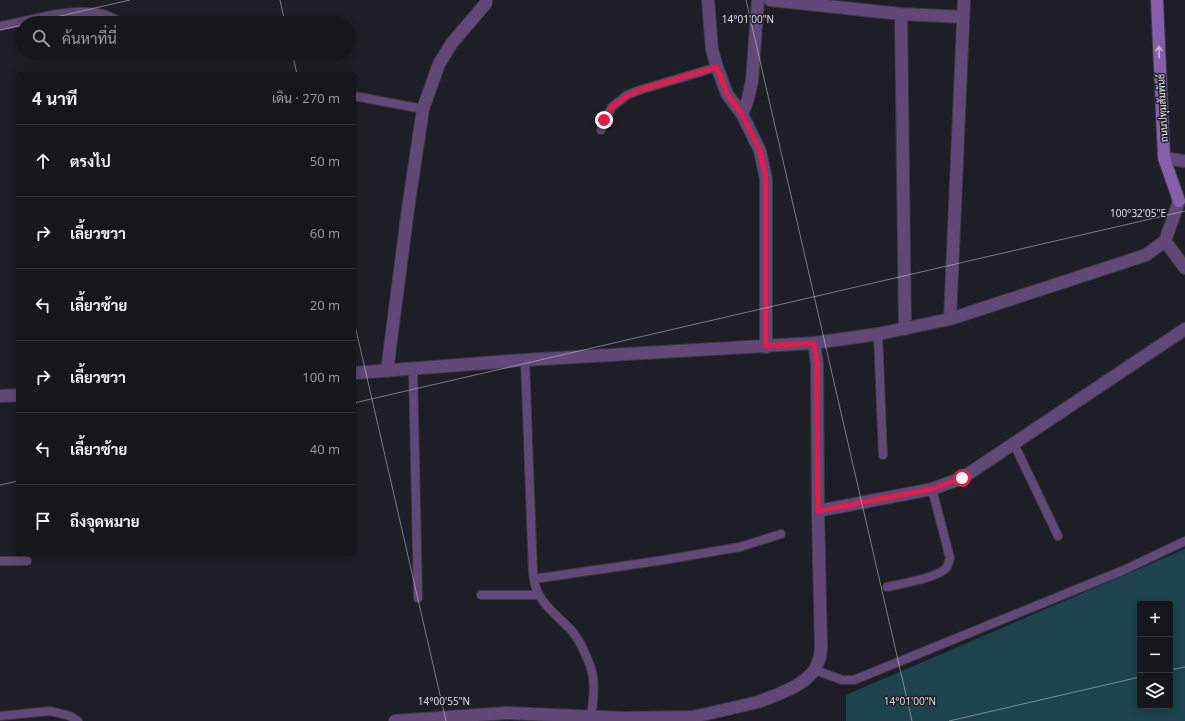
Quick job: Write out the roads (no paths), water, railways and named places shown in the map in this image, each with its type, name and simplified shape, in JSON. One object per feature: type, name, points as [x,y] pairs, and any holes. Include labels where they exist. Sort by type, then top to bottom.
[{"type":"street","points":[[388,371],[408,209],[423,109],[439,64],[452,43],[486,3],[486,0]]},
{"type":"street","points":[[708,0],[712,50],[717,67],[727,94],[742,114],[760,151],[766,179],[766,346]]},
{"type":"street","points":[[742,114],[748,99],[752,81],[758,0]]},
{"type":"street","points":[[770,0],[901,14],[963,16]]},
{"type":"street","points":[[950,319],[964,0]]},
{"type":"street","name":"ถนนปทุมสัมพันธ์","points":[[1157,0],[1164,158],[1179,201]]},
{"type":"street","points":[[901,14],[905,329]]},
{"type":"street","points":[[1164,158],[1185,161]]},
{"type":"street","points":[[356,373],[525,360],[814,343],[905,329],[950,319],[1146,255],[1165,241],[1179,201],[1185,190]]},
{"type":"street","points":[[1165,241],[1185,268]]},
{"type":"street","points":[[818,511],[932,489],[962,478],[1185,328]]},
{"type":"street","points":[[395,721],[506,713],[623,718],[693,716],[758,702],[794,687],[805,680],[815,670],[820,657],[821,647],[817,362],[814,343]]},
{"type":"street","points":[[0,396],[16,395]]},
{"type":"lane","points":[[51,16],[74,12],[92,12],[107,16]]},
{"type":"lane","points":[[0,26],[16,23]]},
{"type":"lane","points":[[601,130],[604,120],[612,107],[627,96],[640,90],[717,67]]},
{"type":"lane","points":[[356,96],[423,109]]},
{"type":"lane","points":[[878,334],[883,455]]},
{"type":"lane","points":[[525,360],[534,579],[539,595],[573,631],[585,654],[593,677],[594,692],[591,717]]},
{"type":"lane","points":[[414,369],[418,598]]},
{"type":"lane","points":[[1014,444],[1058,536]]},
{"type":"lane","points":[[887,587],[913,582],[938,574],[947,568],[950,558],[932,489]]},
{"type":"lane","points":[[534,579],[740,547],[781,534]]},
{"type":"lane","points":[[815,670],[842,680],[854,680],[1124,570],[1185,541]]},
{"type":"lane","points":[[0,561],[27,561]]},
{"type":"lane","points":[[481,595],[539,595]]},
{"type":"lane","points":[[0,716],[50,711],[70,716],[78,721]]},
{"type":"water","points":[[1185,549],[1185,721],[846,721],[846,695]]}]
